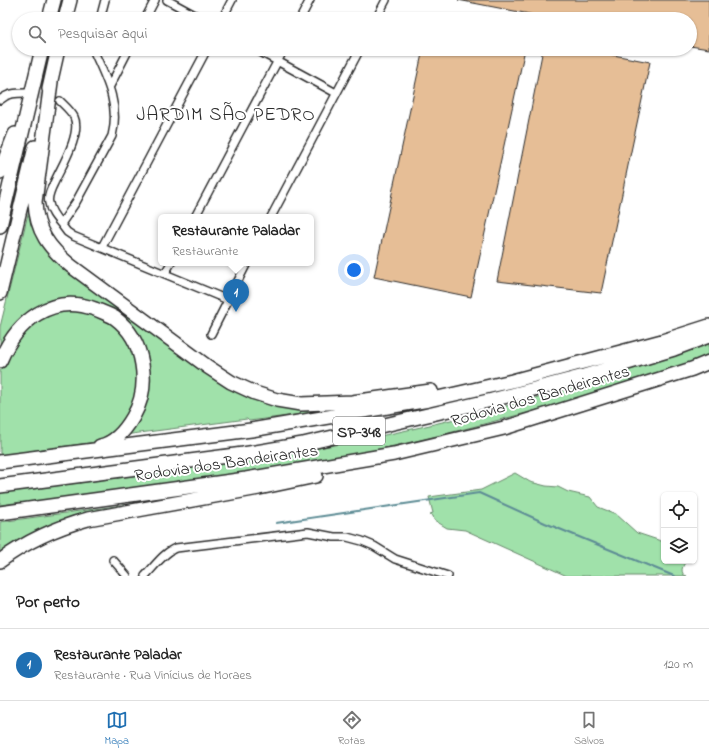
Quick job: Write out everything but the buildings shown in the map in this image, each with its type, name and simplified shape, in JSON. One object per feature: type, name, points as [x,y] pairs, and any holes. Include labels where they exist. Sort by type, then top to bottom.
[{"type":"highway","points":[[51,12],[54,0]]},
{"type":"highway","points":[[67,12],[70,0]]},
{"type":"highway","points":[[0,172],[30,89],[40,56]]},
{"type":"highway","points":[[0,293],[57,56]]},
{"type":"highway","points":[[51,82],[35,202],[35,214],[45,238],[57,254],[71,266],[208,367],[231,382],[254,393],[277,400],[301,404],[352,402],[512,381]]},
{"type":"highway","points":[[0,226],[30,89]]},
{"type":"highway","points":[[0,361],[6,346],[24,323],[46,309],[73,304],[88,306],[115,318],[126,330],[135,343],[142,360],[142,395],[137,410],[123,432],[112,441],[104,445],[71,453]]},
{"type":"highway","points":[[0,462],[251,430],[429,400],[512,381],[662,341],[709,326]]},
{"type":"highway","name":"Rodovia dos Bandeirantes","points":[[0,486],[235,455],[303,444],[492,400],[584,376],[674,349],[709,336]]},
{"type":"highway","name":"Rodovia dos Bandeirantes","points":[[0,513],[246,480],[394,454],[504,428],[692,369],[709,362]]},
{"type":"highway","points":[[0,561],[19,547],[37,537],[67,525],[88,519],[318,476],[394,454]]},
{"type":"street","points":[[102,12],[105,0]]},
{"type":"street","points":[[149,12],[155,0]]},
{"type":"street","points":[[166,0],[189,12]]},
{"type":"street","points":[[226,12],[232,0]]},
{"type":"street","points":[[304,12],[310,0]]},
{"type":"street","points":[[380,12],[386,0]]},
{"type":"street","points":[[61,224],[76,202],[112,136],[115,125],[115,114],[110,86],[96,56]]},
{"type":"street","points":[[110,86],[125,56]]},
{"type":"street","points":[[102,247],[202,56]]},
{"type":"street","points":[[267,56],[336,94]]},
{"type":"street","points":[[197,214],[280,56]]},
{"type":"street","points":[[273,214],[356,56]]},
{"type":"street","points":[[0,100],[6,95],[30,89]]},
{"type":"street","points":[[60,101],[74,118],[76,131],[74,139],[50,192],[48,202],[50,208],[61,224],[73,236],[228,300]]},
{"type":"street","points":[[165,273],[169,266]]},
{"type":"street","points":[[210,334],[245,266]]},
{"type":"street","points":[[145,576],[171,549],[308,532],[334,537],[347,537],[362,541],[395,559],[448,576]]},
{"type":"street","points":[[113,560],[127,576]]},
{"type":"green space","points":[[30,206],[40,236],[209,374],[289,407],[318,412],[249,421],[247,419],[124,435],[146,394],[124,321],[49,305],[0,353],[0,327]]},
{"type":"green space","points":[[77,309],[103,317],[121,330],[138,361],[136,400],[118,431],[96,442],[0,455],[0,372],[5,359],[27,327],[48,315],[63,310]]},
{"type":"green space","points":[[709,342],[709,356],[657,374],[552,406],[400,445],[340,457],[220,477],[0,505],[0,493],[255,459],[387,435],[480,413],[572,387]]},
{"type":"green space","points":[[515,473],[530,482],[558,487],[568,492],[590,497],[598,507],[616,514],[637,533],[661,541],[661,564],[684,564],[682,570],[684,575],[687,576],[567,576],[465,530],[447,528],[434,520],[433,516],[430,514],[433,513],[429,497],[481,490]]},
{"type":"green space","points":[[145,502],[109,511],[0,557],[0,522]]},
{"type":"waterway","points":[[276,523],[479,493],[545,523],[674,576]]},
{"type":"tunnel","points":[[29,93],[60,101]]},
{"type":"place","name":"Restaurante Paladar","points":[[236,312]]},
{"type":"district","name":"JARDIM SÃO PEDRO","points":[[226,113]]}]
